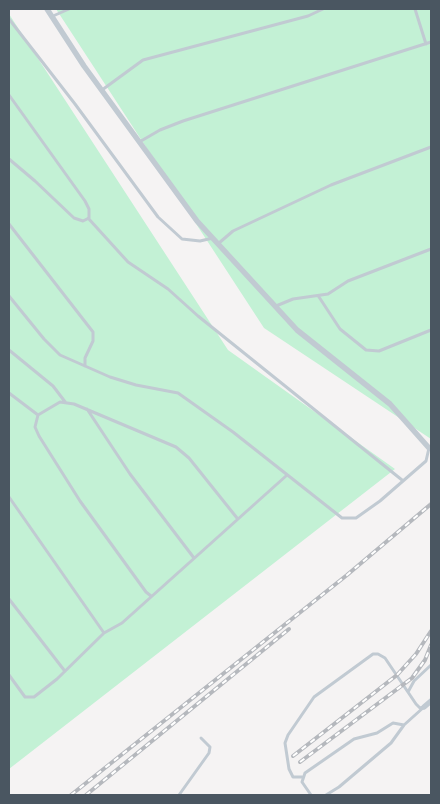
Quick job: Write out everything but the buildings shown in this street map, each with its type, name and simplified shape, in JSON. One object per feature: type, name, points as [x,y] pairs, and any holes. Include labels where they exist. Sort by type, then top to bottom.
[{"type":"street","points":[[47,9],[102,90],[198,221],[218,244],[297,330],[390,404],[430,448]]},
{"type":"street","points":[[424,707],[431,701]]},
{"type":"lane","points":[[53,16],[69,9]]},
{"type":"lane","points":[[102,90],[137,63],[147,59],[172,54],[308,16],[323,9]]},
{"type":"lane","points":[[415,9],[426,44]]},
{"type":"lane","points":[[9,19],[75,104],[158,217],[182,239],[200,241],[213,238]]},
{"type":"lane","points":[[141,142],[160,130],[184,121],[431,42]]},
{"type":"lane","points":[[9,95],[86,201],[89,209],[88,218],[128,262],[168,289],[198,316],[402,480]]},
{"type":"lane","points":[[218,244],[233,232],[331,185],[431,146]]},
{"type":"lane","points":[[9,160],[35,181],[74,218],[83,220],[88,218]]},
{"type":"lane","points":[[9,224],[93,332],[94,341],[85,358],[85,366]]},
{"type":"lane","points":[[276,307],[293,299],[319,297],[348,281],[431,249]]},
{"type":"lane","points":[[9,296],[44,339],[60,355],[136,385],[178,393],[233,432],[286,476],[342,518],[348,519],[363,513],[402,480],[418,470],[426,461],[430,448]]},
{"type":"lane","points":[[319,297],[340,330],[366,350],[379,351],[431,330]]},
{"type":"lane","points":[[9,350],[53,386],[66,403]]},
{"type":"lane","points":[[9,393],[38,415]]},
{"type":"lane","points":[[151,596],[146,592],[80,501],[39,436],[35,427],[38,415],[53,404],[66,403],[87,408],[176,447],[189,458],[237,518]]},
{"type":"lane","points":[[87,408],[130,474],[194,558]]},
{"type":"lane","points":[[9,675],[25,696],[29,698],[34,697],[104,633],[122,623],[286,476]]},
{"type":"lane","points":[[9,497],[104,633]]},
{"type":"lane","points":[[9,599],[64,670]]},
{"type":"lane","points":[[404,724],[393,723],[377,733],[354,740],[302,777],[293,776],[288,769],[285,743],[314,696],[373,654],[378,654],[385,658],[420,708],[424,707]]},
{"type":"lane","points":[[408,692],[414,681],[431,666]]},
{"type":"lane","points":[[326,795],[339,787],[391,743],[404,724],[424,707]]},
{"type":"lane","points":[[179,795],[209,753],[210,747],[201,738]]},
{"type":"lane","points":[[302,777],[302,782],[311,795]]},
{"type":"green space","points":[[56,9],[431,9],[431,439],[264,328]]},
{"type":"green space","points":[[9,14],[228,350],[395,469],[9,769]]},
{"type":"railway","points":[[71,795],[347,575],[431,504]]},
{"type":"railway","points":[[86,795],[289,629]]},
{"type":"railway","points":[[293,756],[397,675],[416,654],[431,631]]},
{"type":"railway","points":[[300,762],[412,678],[425,660],[431,645]]}]
